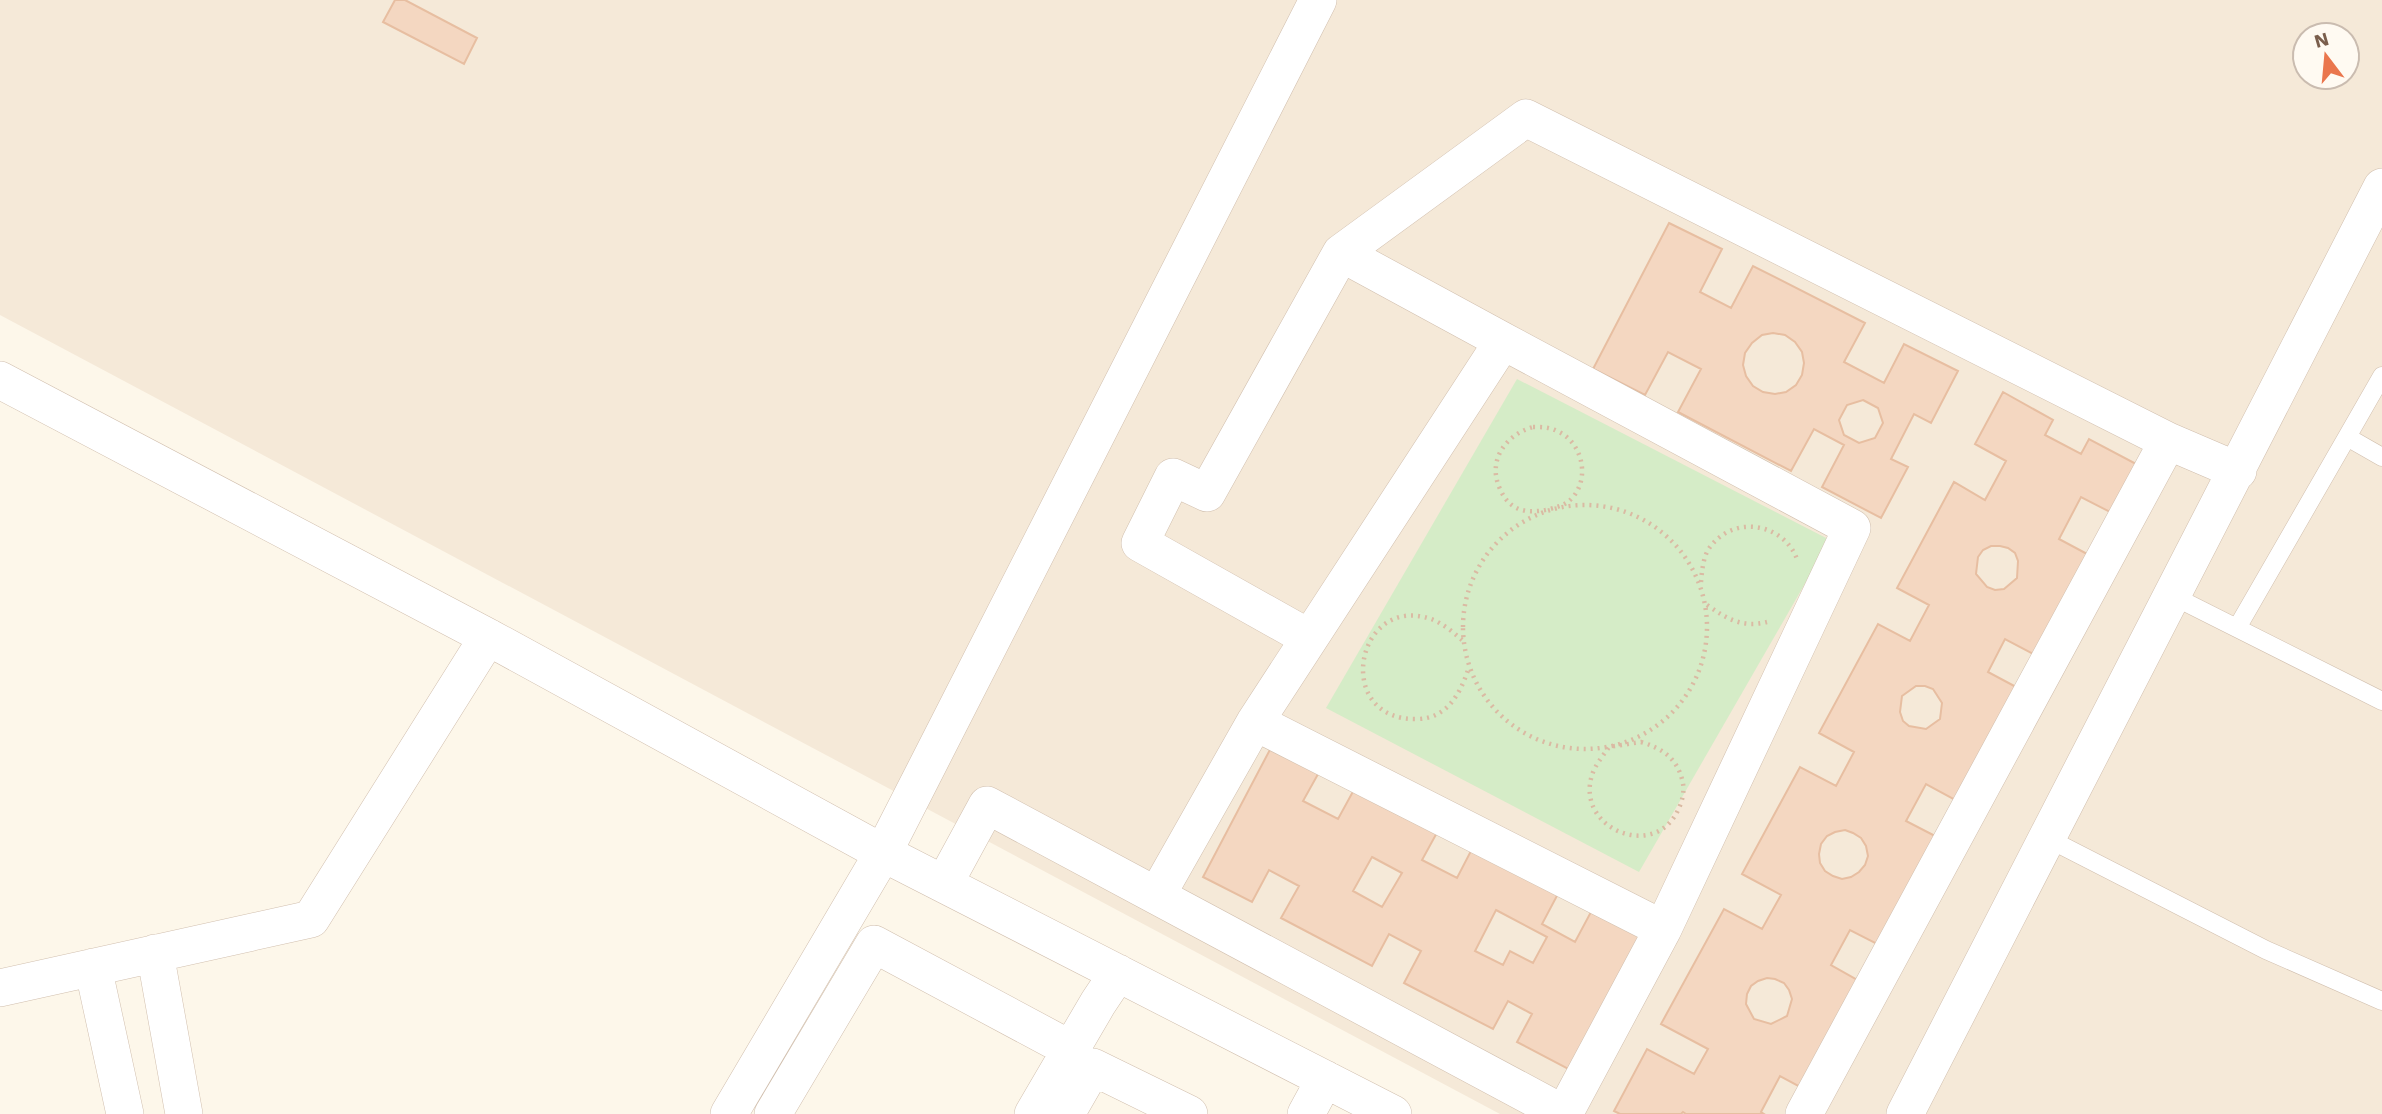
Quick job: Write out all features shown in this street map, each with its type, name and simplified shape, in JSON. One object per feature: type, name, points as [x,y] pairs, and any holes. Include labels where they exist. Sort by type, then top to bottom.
[{"type":"street","points":[[744,1109],[883,853],[1314,2]]},
{"type":"street","points":[[1310,638],[1140,543],[1173,477],[1207,493],[1341,253],[1526,118],[2168,441],[2238,471]]},
{"type":"street","points":[[1905,1114],[2382,187]]},
{"type":"street","points":[[944,884],[986,804],[1564,1114],[1663,929],[1852,528],[1341,253]]},
{"type":"street","points":[[1157,895],[1255,722],[1503,341]]},
{"type":"street","points":[[0,380],[488,638],[883,853],[1325,1079],[1351,1105],[1394,1114]]},
{"type":"street","points":[[1804,1114],[2168,441]]},
{"type":"street","points":[[0,988],[312,919],[488,638]]},
{"type":"street","points":[[1255,722],[1663,929]]},
{"type":"street","points":[[773,1114],[874,944],[1072,1050]]},
{"type":"street","points":[[155,953],[184,1114]]},
{"type":"street","points":[[93,967],[125,1114]]},
{"type":"street","points":[[1034,1114],[1118,973]]},
{"type":"street","points":[[1066,1114],[1093,1067],[1189,1114]]},
{"type":"street","points":[[1306,1114],[1325,1079]]},
{"type":"lane","points":[[2237,628],[2382,376]]},
{"type":"lane","points":[[2347,437],[2382,457]]},
{"type":"lane","points":[[2171,595],[2382,701]]},
{"type":"lane","points":[[2047,838],[2266,950],[2382,1000]]},
{"type":"path","points":[[1549,509],[1518,523],[1492,545],[1474,573],[1463,606],[1462,640],[1469,669],[1485,699],[1509,724],[1540,741],[1574,749],[1609,747],[1641,742],[1656,746],[1670,755],[1679,768],[1684,783],[1683,799],[1676,814],[1665,827],[1651,834],[1635,836],[1620,833],[1597,815],[1591,802],[1592,773],[1609,747],[1645,734],[1675,710],[1696,679],[1707,642],[1707,605],[1701,584],[1683,552],[1656,526],[1623,509],[1586,504],[1549,509],[1536,513],[1522,510],[1510,503],[1501,492],[1496,479],[1496,465],[1500,451],[1519,431],[1547,427],[1561,432],[1572,442],[1579,454],[1583,468],[1581,482],[1574,495],[1563,506],[1549,509]]},
{"type":"path","points":[[1701,584],[1702,566],[1708,551],[1719,538],[1734,529],[1751,526],[1767,529],[1782,537],[1794,550],[1800,565]]},
{"type":"path","points":[[1707,605],[1737,623],[1754,625],[1771,621]]},
{"type":"path","points":[[1462,640],[1432,619],[1415,616],[1397,619],[1382,627],[1370,639],[1363,656],[1362,673],[1367,690],[1376,704],[1390,714],[1407,719],[1424,719],[1441,713],[1454,701],[1463,687],[1469,669]]},
{"type":"shaded area","points":[[0,0],[2382,0],[2382,1114],[1500,1114],[0,315]]},
{"type":"green space","points":[[1517,379],[1830,540],[1639,872],[1326,708]]},
{"type":"building","points":[[395,0],[405,0],[477,38],[464,64],[383,22]]},
{"type":"building","points":[[1669,223],[1722,249],[1700,292],[1731,308],[1753,266],[1865,323],[1844,362],[1884,383],[1904,344],[1958,371],[1931,423],[1914,414],[1891,459],[1908,467],[1881,518],[1822,487],[1844,445],[1814,429],[1791,471],[1678,412],[1701,369],[1668,352],[1645,395],[1593,369]],"holes":[[[1762,335],[1785,335],[1795,342],[1802,352],[1804,363],[1802,375],[1796,385],[1786,392],[1775,394],[1763,392],[1753,386],[1743,365],[1745,353],[1752,343]],[[1863,400],[1878,408],[1883,423],[1875,438],[1859,443],[1844,435],[1839,420],[1847,405]]]},
{"type":"building","points":[[2003,392],[2053,420],[2045,435],[2081,454],[2089,439],[2138,465],[2112,513],[2081,497],[2059,539],[2089,555],[2035,655],[2005,639],[1988,672],[2018,688],[1957,801],[1926,784],[1906,821],[1937,837],[1879,945],[1850,930],[1831,965],[1859,981],[1802,1088],[1780,1076],[1761,1112],[1764,1114],[1620,1114],[1614,1111],[1647,1049],[1694,1074],[1708,1049],[1661,1024],[1724,909],[1762,929],[1781,895],[1742,874],[1800,767],[1836,786],[1854,752],[1819,733],[1878,624],[1910,641],[1929,605],[1897,588],[1954,482],[1985,500],[2006,461],[1975,444]],"holes":[[[2000,546],[2015,553],[2018,561],[2017,578],[2004,589],[1987,587],[1976,574],[1978,557],[1983,550]],[[1916,686],[1933,689],[1942,703],[1940,719],[1926,729],[1909,726],[1903,721],[1900,712],[1902,696]],[[1845,830],[1853,833],[1861,838],[1866,846],[1868,856],[1865,865],[1851,877],[1842,879],[1833,876],[1825,871],[1820,863],[1821,844],[1827,836]],[[1767,978],[1784,983],[1792,999],[1787,1016],[1771,1024],[1754,1019],[1746,1004],[1747,994],[1751,986]]]},
{"type":"building","points":[[1274,742],[1322,767],[1303,801],[1338,819],[1356,786],[1439,829],[1422,860],[1457,878],[1473,847],[1559,892],[1542,924],[1575,942],[1592,910],[1645,938],[1574,1072],[1517,1042],[1532,1014],[1508,1001],[1493,1029],[1404,983],[1421,951],[1389,934],[1372,966],[1281,918],[1299,886],[1269,870],[1252,902],[1203,877]],"holes":[[[1372,857],[1402,873],[1382,907],[1353,891]],[[1496,910],[1547,937],[1533,963],[1510,951],[1503,965],[1475,951]]]}]
